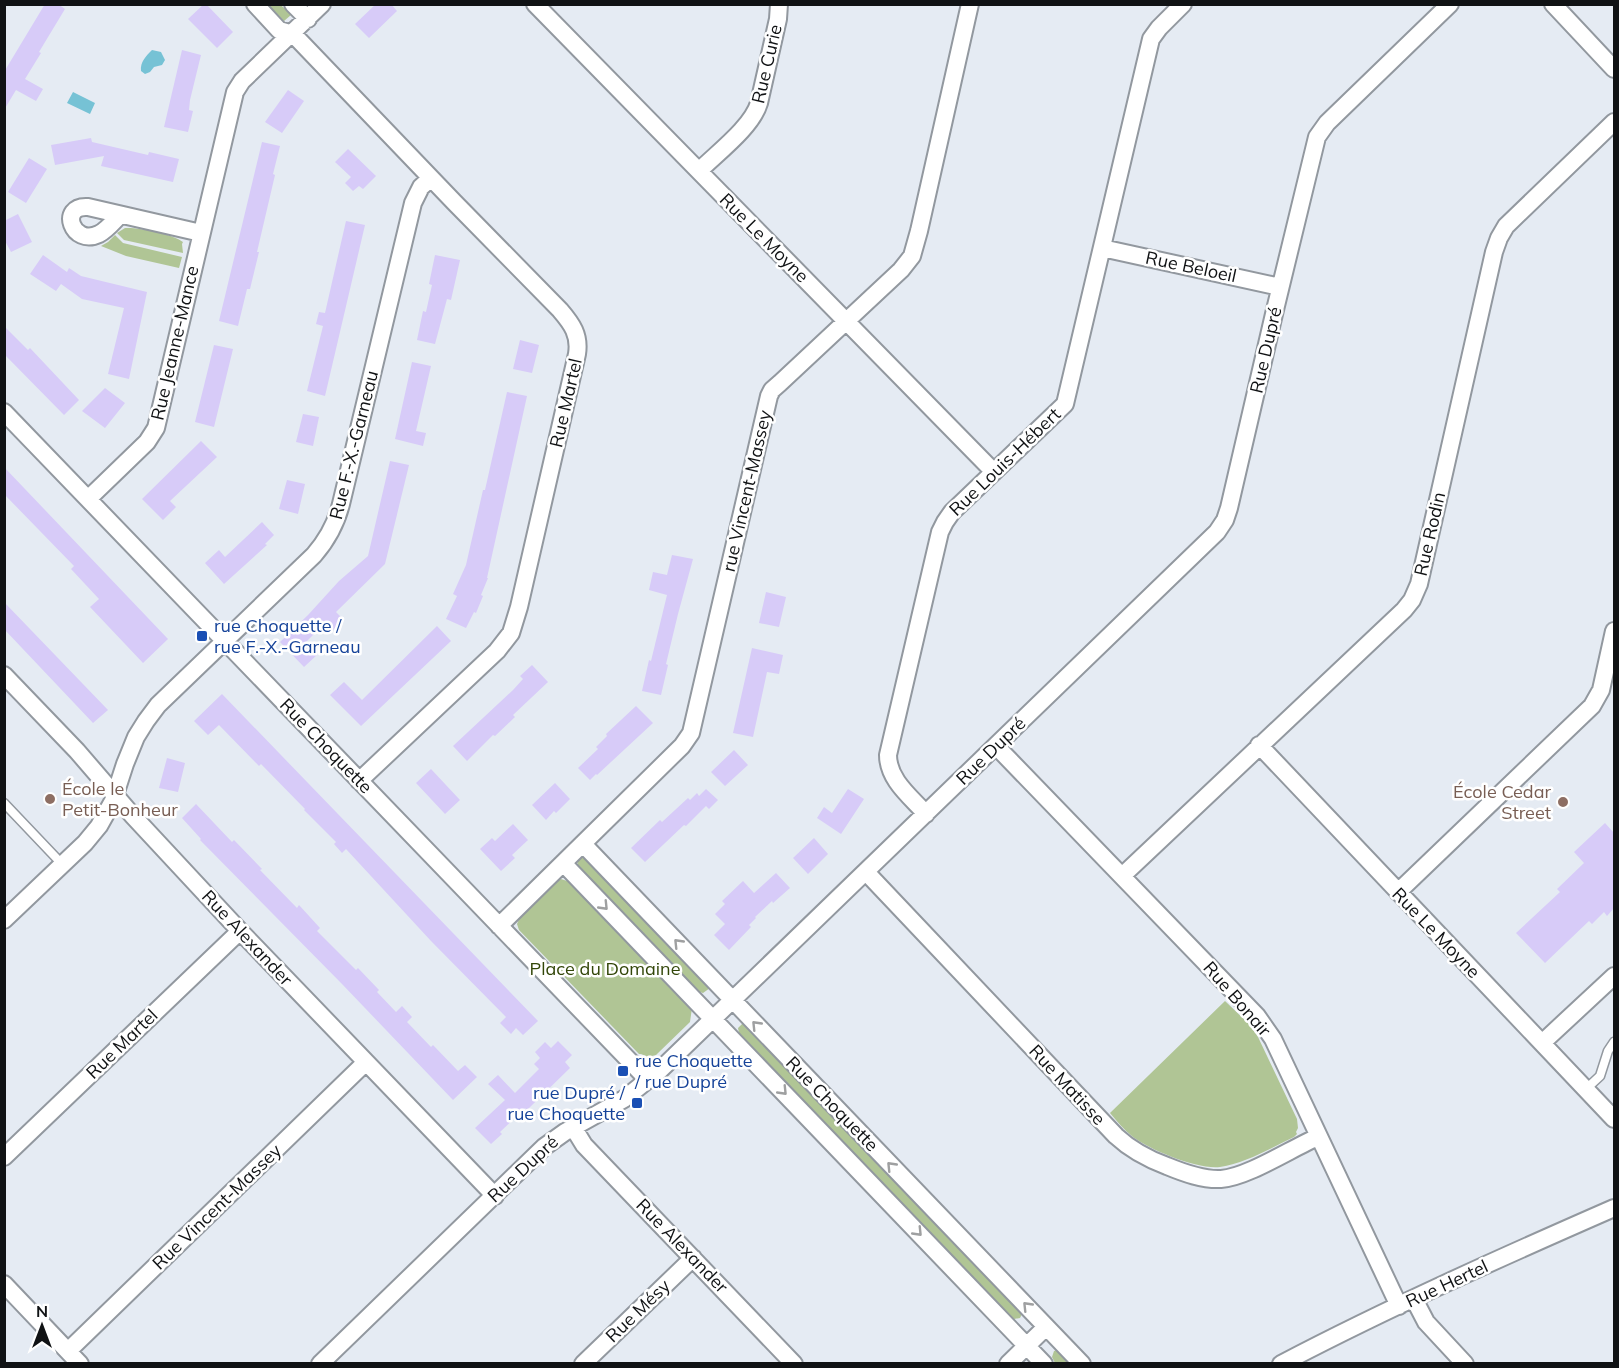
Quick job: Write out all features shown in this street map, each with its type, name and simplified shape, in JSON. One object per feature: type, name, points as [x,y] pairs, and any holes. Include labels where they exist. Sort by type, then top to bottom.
[{"type":"street","points":[[255,4],[279,30],[293,34]]},
{"type":"street","points":[[293,4],[308,19]]},
{"type":"street","name":"Rue Jeanne-Mance","points":[[88,499],[147,442],[154,431],[235,92],[242,81],[322,4]]},
{"type":"street","name":"Rue Le Moyne","points":[[535,4],[994,472]]},
{"type":"street","name":"Rue Curie","points":[[699,171],[746,126],[755,113],[778,19],[779,4]]},
{"type":"street","name":"rue Vincent-Massey","points":[[499,926],[682,746],[691,733],[769,396],[780,382],[909,261],[914,250],[970,4]]},
{"type":"street","name":"Rue Louis-Hébert","points":[[926,814],[898,783],[889,765],[890,749],[940,532],[948,517],[1065,404],[1151,39],[1183,4]]},
{"type":"street","name":"Rue Dupré","points":[[320,1364],[544,1147],[573,1127],[624,1099],[714,1019],[1221,526],[1229,507],[1280,287],[1320,132],[1450,4]]},
{"type":"street","points":[[1553,4],[1614,69]]},
{"type":"street","name":"Rue Martel","points":[[293,34],[570,322],[576,332],[578,349],[511,633],[497,651],[359,781]]},
{"type":"street","name":"Rue Rodin","points":[[1122,876],[1412,600],[1419,584],[1499,238],[1506,226],[1614,122]]},
{"type":"street","name":"Rue F.-X.-Garneau","points":[[4,920],[95,831],[115,794],[136,737],[152,712],[314,555],[334,526],[413,202],[421,187],[431,178]]},
{"type":"street","points":[[120,215],[201,233]]},
{"type":"street","name":"Rue Beloeil","points":[[1102,248],[1280,287]]},
{"type":"street","name":"Rue Choquette","points":[[4,412],[648,1080]]},
{"type":"street","points":[[1398,892],[1592,706],[1599,696],[1603,683],[1614,631]]},
{"type":"street","name":"Rue Alexander","points":[[4,675],[77,750],[133,816],[240,931],[495,1196]]},
{"type":"street","name":"Rue Le Moyne","points":[[1259,745],[1614,1119]]},
{"type":"street","name":"Rue Bonair","points":[[996,747],[1266,1027],[1318,1137],[1407,1303],[1465,1364]]},
{"type":"street","name":"Rue Choquette","points":[[583,844],[1082,1364]]},
{"type":"street","name":"Rue Choquette","points":[[564,864],[1044,1364]]},
{"type":"street","name":"Rue Matisse","points":[[866,872],[1116,1136],[1142,1155],[1185,1173],[1220,1179],[1244,1172],[1318,1137]]},
{"type":"street","name":"Rue Martel","points":[[4,1157],[240,931]]},
{"type":"street","points":[[1542,1043],[1614,975]]},
{"type":"street","name":"Rue Vincent-Massey","points":[[68,1351],[366,1062]]},
{"type":"street","name":"Rue Alexander","points":[[573,1127],[584,1145],[794,1364]]},
{"type":"street","name":"Rue Hertel","points":[[1281,1364],[1334,1336],[1614,1208]]},
{"type":"street","name":"Rue Mésy","points":[[583,1364],[693,1258]]},
{"type":"street","points":[[4,1284],[81,1364]]},
{"type":"street","points":[[1008,1364],[1046,1327]]},
{"type":"lane","points":[[4,803],[63,864]]},
{"type":"lane","points":[[1586,1089],[1600,1076],[1608,1051],[1614,1042]]},
{"type":"green space","points":[[268,5],[281,5],[291,15],[284,21]]},
{"type":"green space","points":[[125,228],[172,236],[183,242],[183,253],[124,240],[117,233]]},
{"type":"green space","points":[[115,235],[123,243],[182,257],[179,268],[126,256],[101,246]]},
{"type":"green space","points":[[584,856],[710,988],[703,993],[697,991],[579,868],[578,860]]},
{"type":"green space","name":"Place du Domaine","points":[[561,879],[570,882],[692,1008],[690,1022],[656,1055],[648,1057],[639,1054],[519,930],[517,924],[520,917],[555,882]]},
{"type":"green space","points":[[1225,1001],[1249,1024],[1258,1037],[1297,1119],[1298,1128],[1294,1137],[1258,1155],[1230,1165],[1211,1167],[1175,1158],[1151,1148],[1130,1134],[1110,1113]]},
{"type":"green space","points":[[744,1022],[1023,1312],[1020,1318],[1014,1319],[1009,1315],[739,1033],[738,1028]]},
{"type":"green space","points":[[1060,1349],[1076,1363],[1055,1363],[1052,1357],[1054,1351]]},
{"type":"water","points":[[152,50],[161,52],[165,60],[162,65],[154,67],[145,74],[141,71],[141,65]]},
{"type":"water","points":[[73,92],[95,103],[90,114],[67,103]]},
{"type":"building","points":[[45,4],[58,4],[65,9],[25,79],[43,89],[36,101],[16,90],[4,110],[4,72]]},
{"type":"building","points":[[204,4],[233,32],[217,48],[188,19]]},
{"type":"building","points":[[376,4],[391,4],[397,11],[369,38],[355,24]]},
{"type":"building","points":[[182,50],[201,55],[190,100],[189,110],[193,111],[188,132],[164,127]]},
{"type":"building","points":[[288,90],[304,101],[282,133],[265,122]]},
{"type":"building","points":[[91,138],[92,142],[148,155],[149,152],[179,159],[173,182],[101,166],[104,156],[55,165],[51,145]]},
{"type":"building","points":[[262,142],[280,146],[257,252],[259,252],[238,326],[219,321]]},
{"type":"building","points":[[348,149],[376,176],[363,189],[359,186],[353,191],[345,183],[351,177],[335,162]]},
{"type":"building","points":[[29,158],[47,169],[26,203],[8,192]]},
{"type":"building","points":[[18,214],[32,242],[11,252],[4,239],[4,221]]},
{"type":"building","points":[[346,221],[365,225],[325,396],[307,391],[323,326],[316,324],[319,312],[325,313]]},
{"type":"building","points":[[43,255],[67,272],[69,268],[81,276],[147,292],[129,379],[108,374],[124,308],[82,299],[61,284],[56,291],[30,274]]},
{"type":"building","points":[[435,255],[460,260],[451,300],[447,299],[435,344],[417,340],[423,311],[426,312],[432,285],[429,284]]},
{"type":"building","points":[[4,326],[28,350],[30,348],[79,400],[64,415],[4,354]]},
{"type":"building","points":[[520,340],[539,345],[532,373],[513,369]]},
{"type":"building","points":[[214,345],[233,349],[214,427],[195,422]]},
{"type":"building","points":[[412,362],[431,366],[416,431],[426,433],[423,446],[395,439]]},
{"type":"building","points":[[105,388],[125,403],[105,428],[82,411]]},
{"type":"building","points":[[507,392],[527,396],[488,578],[476,613],[474,612],[466,628],[446,619],[457,596],[453,594],[466,565]]},
{"type":"building","points":[[303,414],[319,417],[313,446],[296,442]]},
{"type":"building","points":[[201,441],[217,457],[170,501],[176,507],[163,520],[142,499]]},
{"type":"building","points":[[390,461],[409,465],[385,564],[336,612],[343,619],[333,630],[326,622],[306,642],[318,654],[304,667],[280,642],[339,581],[368,556]]},
{"type":"building","points":[[4,467],[168,639],[143,663],[90,607],[99,599],[71,569],[74,566],[4,494]]},
{"type":"building","points":[[287,480],[305,484],[298,514],[279,509]]},
{"type":"building","points":[[262,522],[274,535],[265,544],[267,545],[224,584],[205,563],[219,550],[225,557]]},
{"type":"building","points":[[672,555],[693,559],[666,664],[668,665],[661,695],[642,691],[667,595],[649,590],[653,572],[667,575]]},
{"type":"building","points":[[766,592],[786,597],[779,627],[759,623]]},
{"type":"building","points":[[4,602],[108,710],[93,723],[4,629]]},
{"type":"building","points":[[437,626],[451,641],[361,726],[330,695],[344,682],[362,700]]},
{"type":"building","points":[[752,648],[783,655],[779,674],[767,672],[753,737],[733,733]]},
{"type":"building","points":[[532,665],[548,682],[513,715],[515,717],[467,761],[453,746],[513,690],[523,679],[520,676]]},
{"type":"building","points":[[222,694],[538,1021],[523,1035],[516,1028],[511,1034],[500,1023],[506,1017],[431,941],[346,849],[342,853],[334,844],[336,842],[261,764],[259,766],[219,725],[208,735],[194,721]]},
{"type":"building","points":[[636,706],[653,723],[590,780],[578,768],[598,749],[596,747],[607,736],[606,734]]},
{"type":"building","points":[[734,750],[748,765],[725,786],[711,772]]},
{"type":"building","points":[[167,758],[185,763],[178,792],[159,788]]},
{"type":"building","points":[[431,769],[460,800],[445,814],[416,783]]},
{"type":"building","points":[[555,783],[570,799],[546,820],[532,805]]},
{"type":"building","points":[[706,789],[718,800],[709,809],[706,806],[645,862],[631,848],[660,820],[662,822],[688,798],[690,800],[697,793],[699,796]]},
{"type":"building","points":[[848,789],[864,799],[841,834],[817,818],[824,807],[832,813]]},
{"type":"building","points":[[196,804],[232,842],[234,840],[297,908],[299,905],[320,928],[317,931],[356,970],[358,968],[396,1012],[402,1006],[412,1017],[407,1022],[431,1047],[433,1045],[458,1071],[465,1065],[477,1077],[453,1100],[200,840],[182,818]]},
{"type":"building","points":[[1605,823],[1614,833],[1614,908],[1607,916],[1604,912],[1592,924],[1589,921],[1545,963],[1516,933],[1560,892],[1557,889],[1584,863],[1574,852]]},
{"type":"building","points":[[513,824],[528,840],[512,855],[515,858],[501,871],[480,849],[492,838],[495,841]]},
{"type":"building","points":[[814,838],[828,854],[808,874],[793,858]]},
{"type":"building","points":[[776,873],[790,888],[755,917],[749,925],[751,927],[729,950],[714,935],[725,924],[715,914],[725,904],[722,901],[743,881],[754,893]]},
{"type":"building","points":[[558,1041],[572,1055],[565,1062],[570,1068],[527,1110],[525,1108],[500,1132],[502,1134],[491,1144],[475,1128],[505,1100],[488,1084],[498,1075],[515,1093],[539,1069],[534,1064],[540,1058],[535,1052],[545,1042],[551,1048]]},
{"type":"place","name":"rue Choquette / rue F.-X.-Garneau","points":[[202,636]]},
{"type":"place","name":"École le Petit-Bonheur","points":[[50,799]]},
{"type":"place","name":"École Cedar Street","points":[[1563,802]]},
{"type":"place","name":"rue Choquette / rue Dupré","points":[[623,1071]]},
{"type":"place","name":"rue Dupré / rue Choquette","points":[[637,1103]]}]
